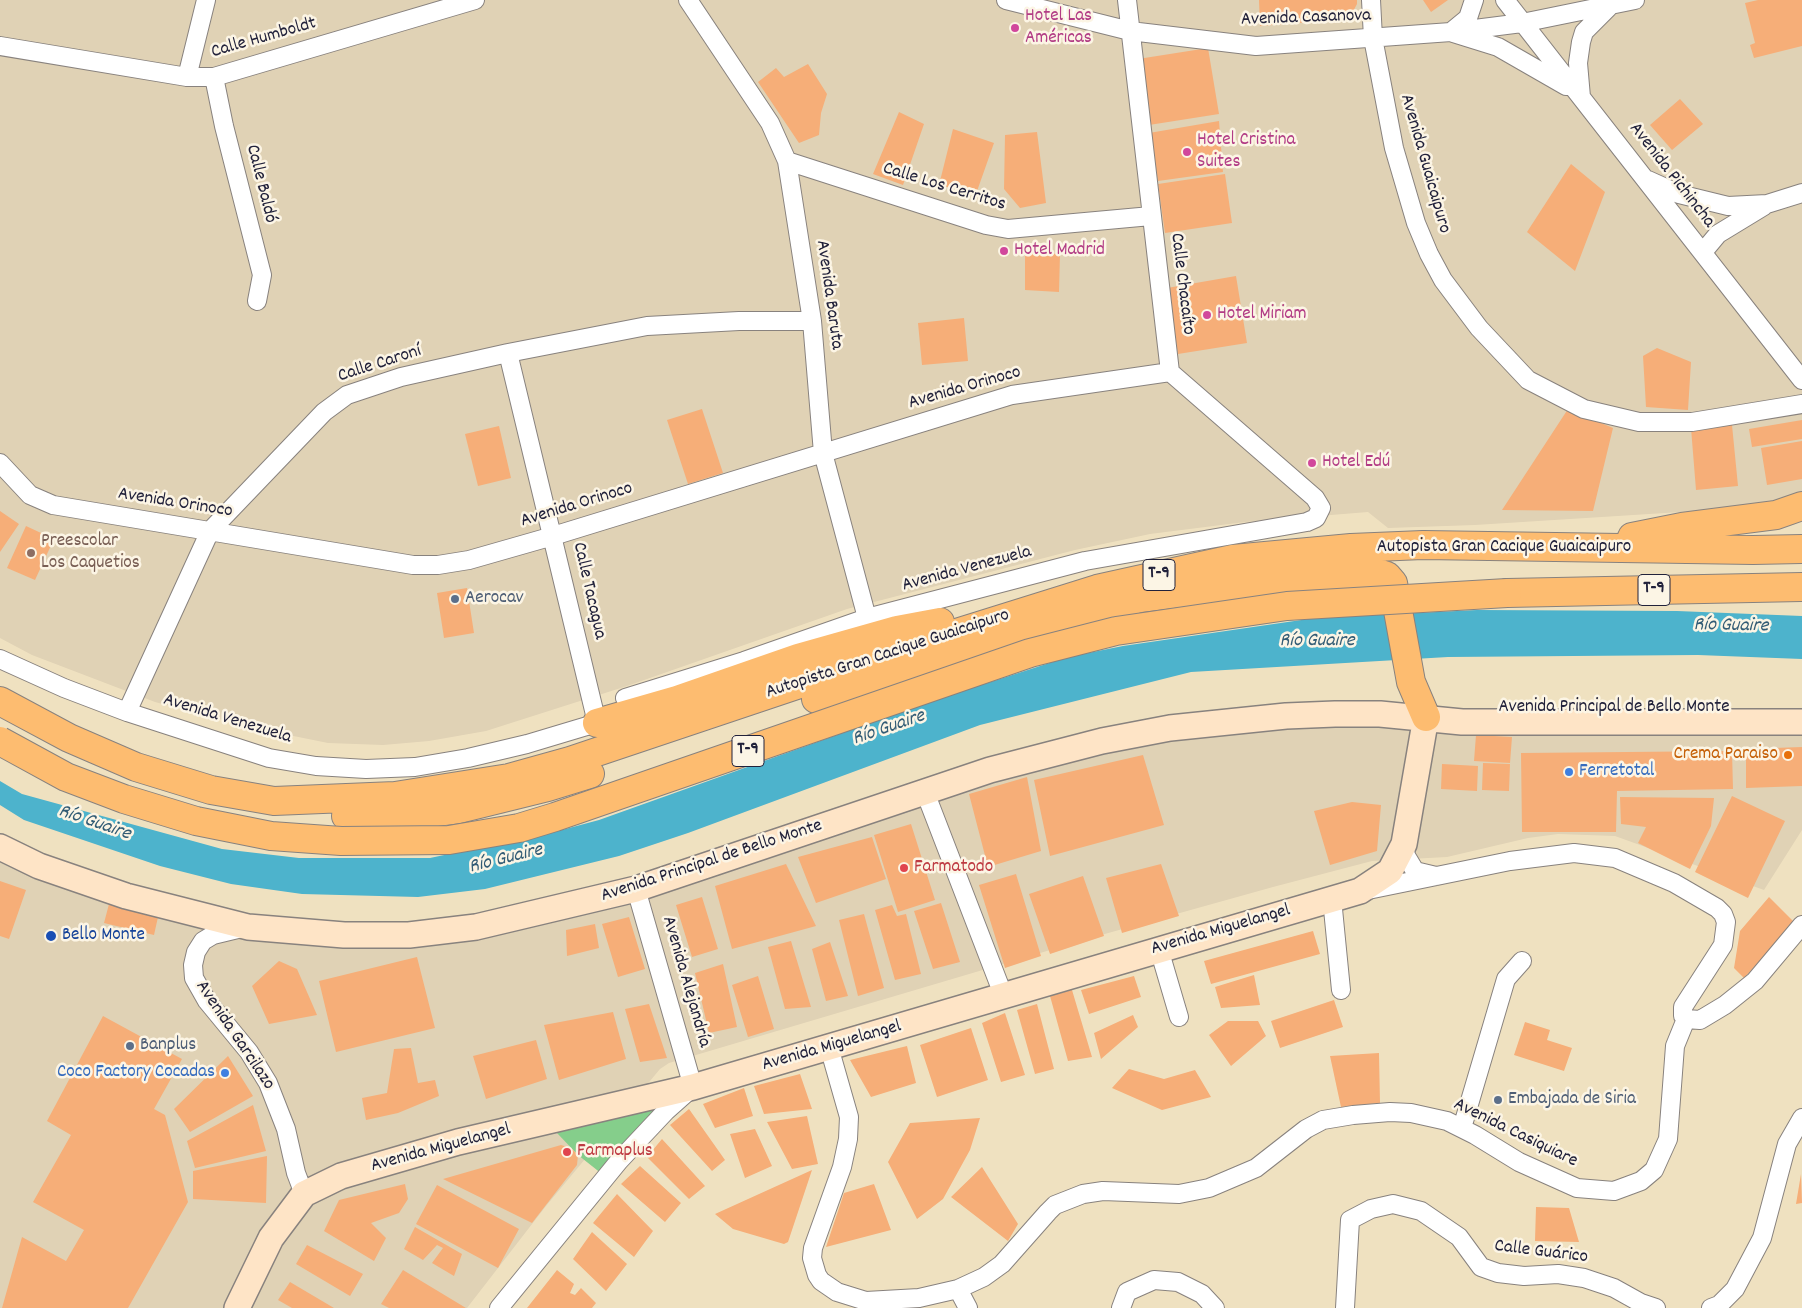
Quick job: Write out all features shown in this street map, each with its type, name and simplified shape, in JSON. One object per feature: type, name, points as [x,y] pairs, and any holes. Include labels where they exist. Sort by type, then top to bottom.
[{"type":"highway","points":[[1584,548],[1682,526],[1776,515],[1802,506]]},
{"type":"highway","name":"Autopista Gran Cacique Guaicaipuro","points":[[0,701],[69,738],[128,763],[211,790],[274,800],[395,796],[509,778],[570,761],[971,628],[1097,589],[1233,560],[1352,548],[1422,544],[1584,548],[1802,549]]},
{"type":"highway","points":[[211,790],[251,809],[286,813],[406,816],[459,809],[548,787],[978,645],[1140,598],[1368,573],[1378,573],[1387,576],[1394,594],[1411,682],[1426,717]]},
{"type":"highway","name":"T-9","points":[[0,742],[66,777],[124,799],[196,821],[271,836],[341,841],[449,840],[519,828],[555,817],[1030,653],[1116,631],[1297,606],[1507,593],[1802,587]]},
{"type":"highway","points":[[598,723],[677,700],[798,658],[897,630],[938,621],[971,628]]},
{"type":"street","points":[[187,77],[206,0]]},
{"type":"street","name":"Calle Humboldt","points":[[0,46],[187,77],[214,77],[476,0]]},
{"type":"street","name":"Avenida Baruta","points":[[688,0],[770,123],[787,161],[812,320],[823,453],[867,618]]},
{"type":"street","name":"Avenida Casanova","points":[[1006,0],[1130,31],[1256,46],[1450,32],[1609,7],[1635,0]]},
{"type":"street","name":"Calle Chacaíto","points":[[1127,0],[1170,372]]},
{"type":"street","name":"Avenida Guaicaipuro","points":[[1371,0],[1373,38],[1394,148],[1416,223],[1429,254],[1443,280],[1479,328],[1528,380],[1584,409],[1639,422],[1692,422],[1802,404]]},
{"type":"street","points":[[1450,32],[1468,18],[1474,0]]},
{"type":"street","name":"Avenida Pichincha","points":[[1505,0],[1802,380]]},
{"type":"street","points":[[1581,97],[1578,63],[1584,32],[1609,7]]},
{"type":"street","points":[[1450,32],[1498,47],[1547,73],[1581,97]]},
{"type":"street","name":"Calle Baldó","points":[[214,77],[224,126],[262,275],[257,301]]},
{"type":"street","name":"Calle Los Cerritos","points":[[787,161],[986,225],[1008,229],[1151,216]]},
{"type":"street","points":[[1645,179],[1679,194],[1713,204],[1741,207],[1767,204],[1802,193]]},
{"type":"street","points":[[1703,252],[1718,234],[1767,204]]},
{"type":"street","name":"Calle Caroní","points":[[127,712],[210,531],[324,412],[347,395],[400,378],[508,353],[647,326],[739,321],[812,320]]},
{"type":"street","name":"Calle Tacagua","points":[[508,353],[598,723]]},
{"type":"street","name":"Avenida Orinoco","points":[[0,463],[30,495],[53,505],[413,565],[438,565],[469,560],[553,536],[1012,395],[1170,372]]},
{"type":"street","name":"Avenida Venezuela","points":[[625,698],[744,661],[867,618],[1085,561],[1307,522],[1316,518],[1321,508],[1315,498],[1170,372]]},
{"type":"street","name":"Avenida Venezuela","points":[[0,659],[64,688],[127,712],[269,758],[316,766],[366,769],[415,768],[468,758],[598,723]]},
{"type":"street","name":"Avenida Principal de Bello Monte","points":[[1426,717],[1462,708],[1802,708]]},
{"type":"street","name":"Avenida Principal de Bello Monte","points":[[0,847],[38,866],[126,896],[248,927],[376,936],[444,932],[540,913],[636,889],[990,770],[1102,741],[1170,728],[1286,716],[1380,714],[1462,722],[1802,722]]},
{"type":"street","name":"Avenida Miguelangel","points":[[304,1194],[341,1176],[458,1142],[693,1087],[1360,891],[1390,871],[1404,844],[1426,717]]},
{"type":"street","points":[[925,792],[1004,997]]},
{"type":"street","points":[[1404,844],[1406,856],[1415,871],[1438,876]]},
{"type":"street","name":"Avenida Casiquiare","points":[[830,1047],[849,1117],[848,1139],[842,1167],[813,1248],[812,1258],[816,1275],[837,1292],[866,1301],[919,1298],[958,1289],[984,1277],[1002,1264],[1036,1223],[1055,1206],[1083,1194],[1111,1191],[1179,1194],[1209,1188],[1256,1168],[1306,1129],[1323,1120],[1346,1116],[1390,1112],[1411,1113],[1447,1121],[1519,1162],[1577,1188],[1614,1191],[1635,1184],[1654,1170],[1668,1139],[1675,1046],[1686,1019],[1682,1016],[1683,1007],[1720,951],[1725,932],[1723,914],[1699,897],[1674,883],[1615,858],[1597,854],[1550,854],[1360,891]]},
{"type":"street","name":"Avenida Alejandría","points":[[636,889],[693,1087]]},
{"type":"street","points":[[1332,899],[1341,990]]},
{"type":"street","points":[[1686,1019],[1700,1020],[1708,1017],[1755,981],[1802,925]]},
{"type":"street","name":"Avenida Garcilazo","points":[[248,927],[213,935],[203,942],[196,952],[193,965],[194,978],[207,1000],[249,1052],[268,1083],[286,1129],[296,1173],[304,1194]]},
{"type":"street","points":[[1159,949],[1179,1017]]},
{"type":"street","points":[[1462,1128],[1506,979],[1522,961]]},
{"type":"street","points":[[499,1308],[619,1161],[666,1111],[693,1087]]},
{"type":"street","points":[[1711,1308],[1719,1305],[1736,1289],[1762,1238],[1787,1144],[1802,1118]]},
{"type":"street","points":[[238,1308],[271,1238],[304,1194]]},
{"type":"street","name":"Calle Guárico","points":[[1345,1308],[1350,1220],[1371,1209],[1393,1204],[1421,1211],[1459,1237],[1481,1267],[1498,1273],[1524,1276],[1558,1274],[1584,1278],[1614,1288],[1641,1303],[1656,1308]]},
{"type":"street","points":[[1121,1308],[1127,1292],[1154,1280],[1178,1282],[1202,1294],[1215,1308]]},
{"type":"street","points":[[958,1289],[968,1308]]},
{"type":"shaded area","points":[[0,0],[1802,0],[1802,497],[1776,506],[1475,525],[1388,528],[1368,512],[1245,522],[1150,534],[1075,550],[847,609],[627,686],[486,731],[429,741],[383,745],[328,743],[249,727],[155,702],[32,655],[0,638]]},
{"type":"shaded area","points":[[1236,721],[1802,721],[1802,830],[1764,890],[1615,836],[1558,834],[1528,838],[1447,857],[1372,861],[1094,937],[669,1063],[660,1069],[546,1206],[467,1308],[0,1308],[0,852],[241,924],[499,923],[984,770]]},
{"type":"green space","points":[[664,1101],[602,1174],[578,1155],[557,1133]]},
{"type":"water","name":"Río Guaire","points":[[1477,610],[1677,611],[1802,616],[1802,659],[1698,655],[1448,657],[1191,672],[980,725],[688,833],[619,856],[485,889],[418,897],[302,894],[231,884],[160,866],[24,820],[0,805],[0,781],[22,794],[222,849],[299,858],[430,858],[558,831],[599,820],[932,701],[1068,657],[1123,646],[1315,618]]},
{"type":"building","points":[[1259,0],[1357,0],[1357,4],[1349,19],[1260,26]]},
{"type":"building","points":[[1423,0],[1448,0],[1431,12]]},
{"type":"building","points":[[1758,0],[1802,0],[1802,46],[1754,58],[1750,45],[1755,43],[1745,3]]},
{"type":"building","points":[[1208,48],[1219,114],[1149,125],[1138,59]]},
{"type":"building","points":[[808,64],[827,94],[821,113],[819,135],[799,143],[758,82],[776,68],[784,77]]},
{"type":"building","points":[[1680,99],[1703,124],[1672,150],[1650,125]]},
{"type":"building","points":[[899,112],[924,124],[903,185],[873,174]]},
{"type":"building","name":"Hotel Cristina Suites","points":[[1219,121],[1223,172],[1158,181],[1149,133]]},
{"type":"building","points":[[953,129],[994,143],[976,194],[939,185]]},
{"type":"building","points":[[1037,132],[1046,203],[1020,208],[1004,189],[1005,135]]},
{"type":"building","points":[[1571,164],[1605,192],[1575,271],[1527,232]]},
{"type":"building","points":[[1225,174],[1232,223],[1165,233],[1158,184]]},
{"type":"building","points":[[1025,252],[1060,254],[1059,292],[1025,290]]},
{"type":"building","name":"Hotel Miriam","points":[[1236,276],[1247,343],[1178,354],[1167,288]]},
{"type":"building","points":[[964,318],[968,361],[922,365],[918,323]]},
{"type":"building","points":[[1657,348],[1691,362],[1688,410],[1646,407],[1643,356]]},
{"type":"building","points":[[702,409],[723,473],[688,484],[667,420]]},
{"type":"building","points":[[1568,409],[1613,428],[1593,511],[1502,510]]},
{"type":"building","points":[[1802,420],[1802,439],[1752,447],[1749,429]]},
{"type":"building","points":[[1732,425],[1738,486],[1696,490],[1691,428]]},
{"type":"building","points":[[499,426],[511,478],[478,486],[465,434]]},
{"type":"building","points":[[1802,441],[1802,479],[1767,485],[1761,448]]},
{"type":"building","points":[[0,511],[19,524],[0,552]]},
{"type":"building","name":"Preescolar Los Caquetios","points":[[26,526],[54,539],[35,580],[7,568]]},
{"type":"building","points":[[467,588],[474,633],[444,638],[437,593]]},
{"type":"building","points":[[1476,735],[1512,737],[1510,763],[1474,761]]},
{"type":"building","points":[[1802,747],[1802,786],[1746,788],[1746,749]]},
{"type":"building","points":[[1732,751],[1733,789],[1617,791],[1616,832],[1522,832],[1521,753]]},
{"type":"building","points":[[1143,755],[1164,825],[1050,856],[1034,780]]},
{"type":"building","points":[[1483,763],[1510,764],[1509,791],[1482,790]]},
{"type":"building","points":[[1442,764],[1478,766],[1477,791],[1441,789]]},
{"type":"building","points":[[1027,777],[1041,851],[988,867],[969,794]]},
{"type":"building","points":[[1732,796],[1785,821],[1748,898],[1695,872]]},
{"type":"building","points":[[1620,797],[1714,798],[1711,826],[1690,869],[1638,843],[1646,827],[1621,824]]},
{"type":"building","points":[[1352,802],[1381,805],[1377,851],[1330,865],[1314,811]]},
{"type":"building","name":"Farmatodo","points":[[911,824],[935,900],[898,912],[874,835]]},
{"type":"building","points":[[872,837],[886,879],[816,903],[798,857]]},
{"type":"building","points":[[786,864],[816,926],[732,949],[715,886]]},
{"type":"building","points":[[1161,864],[1179,916],[1122,933],[1106,878]]},
{"type":"building","points":[[1016,874],[1041,956],[1005,968],[979,885]]},
{"type":"building","points":[[1083,876],[1104,936],[1050,954],[1029,894]]},
{"type":"building","points":[[0,881],[26,890],[9,939],[0,936]]},
{"type":"building","points":[[702,897],[718,949],[692,957],[676,905]]},
{"type":"building","points":[[1769,897],[1795,923],[1744,978],[1734,968],[1740,931]]},
{"type":"building","points":[[941,903],[960,962],[933,969],[914,911]]},
{"type":"building","points":[[109,904],[158,917],[154,935],[104,923]]},
{"type":"building","points":[[892,905],[897,916],[906,914],[921,974],[895,980],[875,910]]},
{"type":"building","points":[[864,914],[884,988],[858,996],[839,920]]},
{"type":"building","points":[[629,917],[645,969],[618,977],[602,924]]},
{"type":"building","points":[[595,924],[599,948],[567,956],[566,930]]},
{"type":"building","points":[[1313,931],[1320,954],[1211,984],[1204,961]]},
{"type":"building","points":[[791,941],[811,1007],[785,1009],[768,947]]},
{"type":"building","points":[[830,942],[848,996],[826,1001],[812,949]]},
{"type":"building","points":[[417,957],[435,1028],[336,1052],[319,981]]},
{"type":"building","points":[[279,961],[297,969],[317,1015],[269,1024],[252,986]]},
{"type":"building","points":[[723,964],[737,1027],[709,1033],[695,973]]},
{"type":"building","points":[[1254,975],[1260,1005],[1221,1008],[1215,987]]},
{"type":"building","points":[[758,976],[774,1029],[748,1037],[732,985]]},
{"type":"building","points":[[1134,976],[1141,997],[1089,1014],[1081,990]]},
{"type":"building","points":[[1072,990],[1092,1057],[1068,1061],[1050,996]]},
{"type":"building","points":[[1334,1000],[1343,1027],[1280,1048],[1271,1021]]},
{"type":"building","points":[[649,1004],[667,1058],[640,1062],[625,1009]]},
{"type":"building","points":[[1037,1004],[1054,1069],[1035,1074],[1017,1010]]},
{"type":"building","points":[[613,1012],[626,1059],[559,1080],[544,1025]]},
{"type":"building","points":[[1005,1013],[1025,1075],[1001,1082],[982,1023]]},
{"type":"building","points":[[1133,1015],[1138,1027],[1101,1059],[1094,1033]]},
{"type":"building","points":[[103,1016],[182,1059],[154,1109],[165,1115],[188,1202],[128,1308],[2,1308],[22,1237],[66,1261],[84,1230],[33,1202],[71,1135],[47,1121]]},
{"type":"building","points":[[1228,1021],[1258,1021],[1266,1036],[1231,1066],[1209,1035]]},
{"type":"building","points":[[1525,1022],[1550,1030],[1547,1040],[1572,1048],[1564,1071],[1514,1055]]},
{"type":"building","points":[[971,1028],[988,1080],[937,1097],[920,1045]]},
{"type":"building","points":[[536,1040],[547,1079],[486,1099],[473,1056]]},
{"type":"building","points":[[907,1046],[916,1083],[871,1097],[850,1060]]},
{"type":"building","points":[[411,1048],[418,1083],[435,1080],[439,1096],[398,1113],[366,1120],[362,1098],[387,1093],[394,1049]]},
{"type":"building","points":[[1379,1053],[1380,1103],[1341,1107],[1330,1056]]},
{"type":"building","points":[[228,1056],[253,1096],[190,1132],[174,1109]]},
{"type":"building","points":[[1129,1069],[1164,1079],[1195,1070],[1211,1097],[1162,1110],[1112,1088]]},
{"type":"building","points":[[800,1074],[812,1109],[764,1114],[754,1086]]},
{"type":"building","points":[[744,1088],[753,1116],[715,1128],[703,1104]]},
{"type":"building","points":[[253,1105],[266,1151],[195,1168],[187,1141]]},
{"type":"building","points":[[689,1109],[725,1160],[712,1171],[670,1125]]},
{"type":"building","points":[[807,1116],[818,1164],[792,1169],[767,1122]]},
{"type":"building","points":[[980,1118],[970,1150],[943,1199],[917,1219],[888,1162],[910,1123]]},
{"type":"building","points":[[755,1129],[772,1166],[745,1178],[730,1134]]},
{"type":"building","points":[[662,1139],[705,1186],[689,1199],[647,1157]]},
{"type":"building","points":[[561,1145],[571,1148],[578,1155],[577,1165],[532,1223],[443,1179]]},
{"type":"building","points":[[267,1156],[266,1203],[193,1199],[193,1171]]},
{"type":"building","points":[[640,1166],[681,1203],[665,1222],[621,1184]]},
{"type":"building","points":[[982,1167],[1018,1224],[1008,1241],[951,1197]]},
{"type":"building","points":[[812,1170],[788,1242],[784,1244],[733,1229],[715,1214]]},
{"type":"building","points":[[1801,1174],[1802,1203],[1796,1204]]},
{"type":"building","points":[[405,1184],[408,1199],[399,1213],[371,1223],[386,1238],[374,1261],[324,1231],[339,1200]]},
{"type":"building","points":[[874,1184],[891,1230],[826,1247],[844,1193]]},
{"type":"building","points":[[437,1185],[519,1229],[498,1268],[416,1224]]},
{"type":"building","points":[[617,1194],[653,1231],[634,1257],[593,1223]]},
{"type":"building","points":[[1536,1207],[1569,1208],[1579,1242],[1535,1241]]},
{"type":"building","points":[[415,1227],[462,1254],[454,1276],[432,1263],[443,1248],[437,1245],[423,1260],[404,1249]]},
{"type":"building","points":[[592,1232],[627,1264],[606,1291],[573,1259]]},
{"type":"building","points":[[307,1245],[363,1274],[350,1296],[296,1264]]},
{"type":"building","points":[[403,1270],[466,1308],[389,1308],[381,1304]]},
{"type":"building","points":[[557,1270],[574,1284],[570,1293],[575,1295],[581,1288],[596,1303],[592,1308],[527,1308]]},
{"type":"building","points":[[290,1282],[334,1308],[292,1308],[278,1300]]},
{"type":"place","name":"Hotel Las Américas","points":[[1015,28]]},
{"type":"place","name":"Hotel Cristina Suites","points":[[1187,152]]},
{"type":"place","name":"Hotel Madrid","points":[[1004,251]]},
{"type":"place","name":"Hotel Miriam","points":[[1207,315]]},
{"type":"place","name":"Hotel Edú","points":[[1312,463]]},
{"type":"place","name":"Preescolar Los Caquetios","points":[[31,553]]},
{"type":"place","name":"Aerocav","points":[[455,599]]},
{"type":"place","name":"Crema Paraiso","points":[[1788,755]]},
{"type":"place","name":"Ferretotal","points":[[1569,772]]},
{"type":"place","name":"Farmatodo","points":[[904,868]]},
{"type":"place","name":"Bello Monte","points":[[51,936]]},
{"type":"place","name":"Banplus","points":[[130,1046]]},
{"type":"place","name":"Coco Factory Cocadas","points":[[225,1073]]},
{"type":"place","name":"Embajada de Siria","points":[[1498,1100]]},
{"type":"place","name":"Farmaplus","points":[[567,1152]]}]
